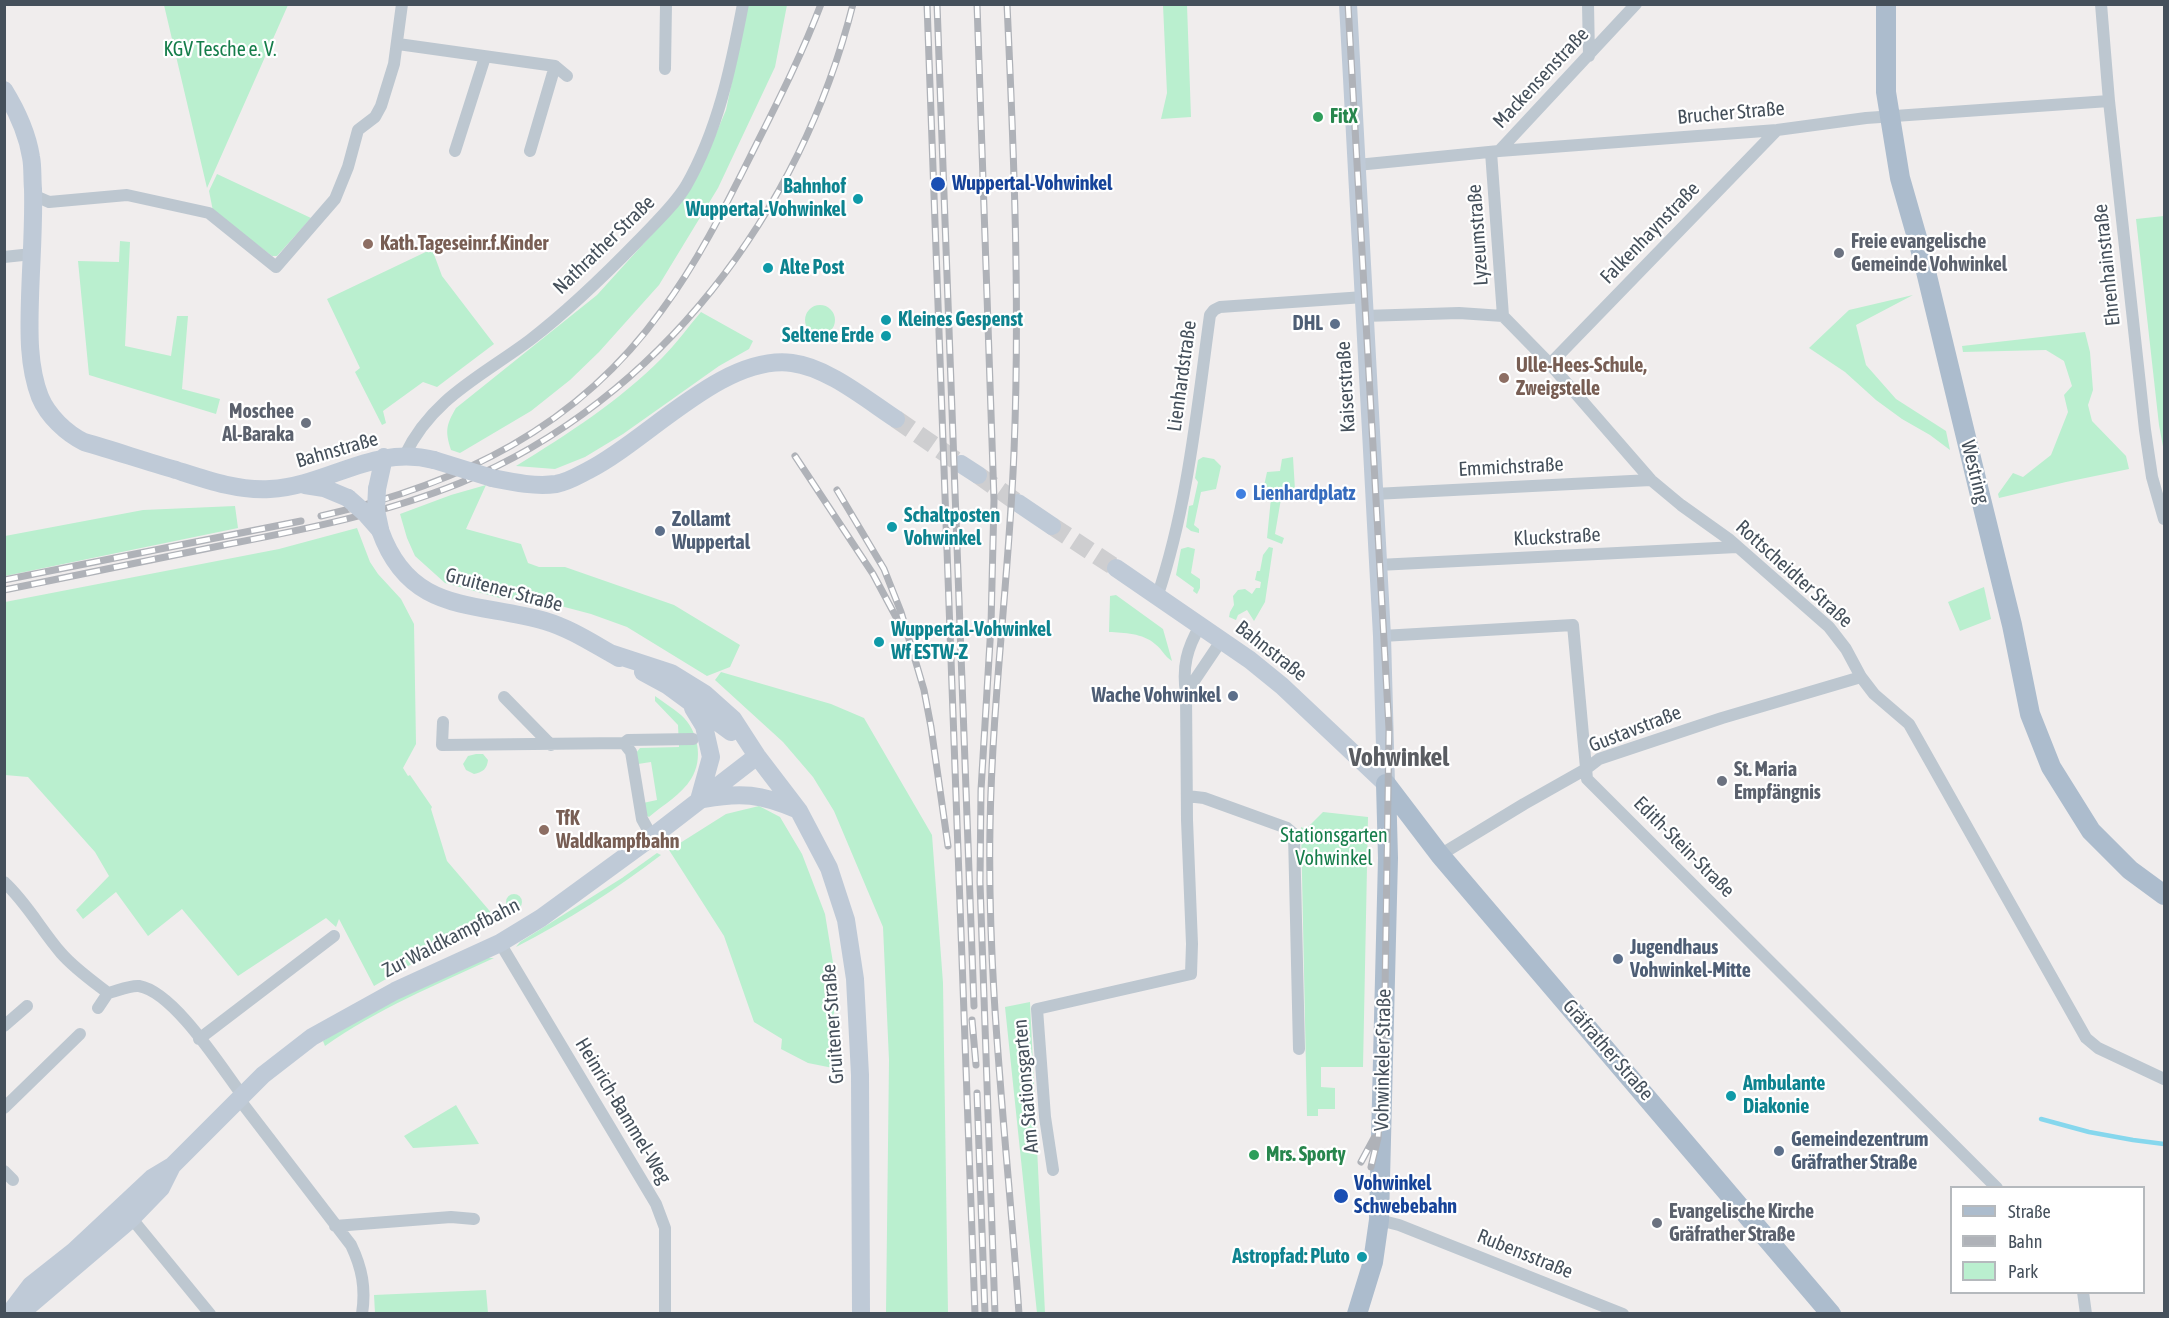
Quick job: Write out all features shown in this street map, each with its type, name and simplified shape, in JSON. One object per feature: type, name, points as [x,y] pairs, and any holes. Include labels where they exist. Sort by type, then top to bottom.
[{"type":"main road","name":"Kaiserstraße","points":[[1348,4],[1382,636],[1386,785]]},
{"type":"main road","name":"Westring","points":[[1886,4],[1886,78],[1889,117],[1900,178],[1922,255],[2009,614],[2030,714],[2040,742],[2065,792],[2091,831],[2130,870],[2164,895]]},
{"type":"main road","name":"Bahnstraße","points":[[4,90],[22,121],[32,158],[30,324],[33,375],[41,399],[56,420],[72,436],[84,442],[246,489],[271,489],[300,485],[384,457],[405,455],[434,460],[492,478],[536,484],[555,484],[568,481],[601,464],[654,428],[681,406],[719,382],[748,368],[768,362],[792,363],[824,374],[896,419]]},
{"type":"main road","name":"Gruitener Straße","points":[[384,457],[377,489],[376,510],[383,537],[406,576],[441,599],[547,622],[575,633],[667,685],[722,724],[757,756]]},
{"type":"main road","points":[[961,464],[978,475]]},
{"type":"main road","points":[[300,485],[324,488],[348,498],[365,513],[383,537]]},
{"type":"main road","points":[[1018,503],[1052,526]]},
{"type":"main road","name":"Bahnstraße","points":[[1116,568],[1250,660],[1282,686],[1386,785]]},
{"type":"main road","name":"Gruitener Straße","points":[[610,653],[671,673],[705,694],[733,719],[757,756],[799,811],[829,868],[846,920],[855,979],[860,1075],[861,1314]]},
{"type":"main road","points":[[687,699],[704,726],[711,757],[699,800],[727,795],[756,795],[799,811]]},
{"type":"main road","name":"Zur Waldkampfbahn","points":[[9,1314],[31,1285],[74,1251],[152,1178],[172,1166],[263,1075],[312,1037],[395,991],[500,943],[541,918],[652,837],[757,756]]},
{"type":"main road","name":"Gräfrather Straße","points":[[1386,785],[1440,855],[1832,1314]]},
{"type":"main road","name":"Vohwinkeler Straße","points":[[1357,1314],[1373,1262],[1379,1220],[1388,858],[1386,785]]},
{"type":"main road","name":"Zur Waldkampfbahn","points":[[9,1314],[29,1306],[130,1220],[161,1188],[172,1166]]},
{"type":"street","points":[[33,195],[49,202],[127,195],[209,213],[276,267],[335,199],[348,167],[358,130],[375,117],[387,92],[398,44],[402,4]]},
{"type":"street","points":[[665,69],[666,4]]},
{"type":"street","name":"Nathrather Straße","points":[[405,455],[417,431],[438,408],[531,339],[573,304],[679,197],[716,120],[730,72],[743,4]]},
{"type":"street","points":[[1588,4],[1589,56]]},
{"type":"street","name":"Mackensenstraße","points":[[1495,152],[1589,56],[1636,4]]},
{"type":"street","name":"Ehrenhainstraße","points":[[2101,4],[2109,101],[2145,430],[2152,477],[2164,519]]},
{"type":"street","points":[[398,44],[555,66],[567,76]]},
{"type":"street","points":[[455,151],[485,57]]},
{"type":"street","points":[[530,151],[555,66]]},
{"type":"street","name":"Brucher Straße","points":[[1357,165],[1777,130],[1889,117],[2109,101]]},
{"type":"street","name":"Falkenhaynstraße","points":[[1550,364],[1777,130]]},
{"type":"street","name":"Lyzeumstraße","points":[[1495,152],[1503,316]]},
{"type":"street","points":[[4,256],[32,254]]},
{"type":"street","name":"Lienhardstraße","points":[[1157,597],[1177,524],[1192,445],[1210,315],[1220,307],[1364,297]]},
{"type":"street","points":[[1364,316],[1459,313],[1503,316]]},
{"type":"street","name":"Rottscheidter Straße","points":[[1503,316],[1550,364],[1651,480],[1680,505],[1737,547],[1829,627],[1846,649],[1861,677],[1874,694],[1909,724],[2086,1038],[2098,1048],[2164,1079]]},
{"type":"street","name":"Emmichstraße","points":[[1374,494],[1651,480]]},
{"type":"street","name":"Kluckstraße","points":[[1378,565],[1737,547]]},
{"type":"street","name":"Edith-Stein-Straße","points":[[1382,636],[1572,625],[1587,779],[1996,1186]]},
{"type":"street","name":"Am Stationsgarten","points":[[1053,1170],[1045,1117],[1037,1009],[1191,974],[1186,693],[1183,675],[1185,660],[1200,626]]},
{"type":"street","points":[[1186,693],[1221,641]]},
{"type":"street","name":"Gustavstraße","points":[[1440,855],[1524,804],[1586,770],[1599,759],[1662,737],[1861,677]]},
{"type":"street","points":[[504,697],[551,745]]},
{"type":"street","points":[[443,722],[442,745],[551,745],[693,739]]},
{"type":"street","points":[[624,743],[632,752],[642,819],[652,837]]},
{"type":"street","points":[[1187,796],[1204,798],[1287,828],[1294,834],[1299,1049]]},
{"type":"street","points":[[4,882],[19,896],[62,954],[108,993]]},
{"type":"street","points":[[199,1038],[334,936]]},
{"type":"street","name":"Heinrich-Bammel-Weg","points":[[500,943],[656,1204],[664,1228],[665,1314]]},
{"type":"street","points":[[98,1008],[108,993],[138,986],[153,991],[175,1008],[351,1245],[360,1265],[364,1287],[362,1314]]},
{"type":"street","points":[[4,1026],[27,1006]]},
{"type":"street","points":[[4,1108],[80,1034]]},
{"type":"street","points":[[335,1226],[451,1217],[474,1219]]},
{"type":"street","points":[[130,1220],[137,1225],[210,1314]]},
{"type":"street","name":"Rubensstraße","points":[[1379,1220],[1399,1225],[1623,1314]]},
{"type":"street","points":[[2083,1294],[2086,1314]]},
{"type":"green space","name":"KGV Tesche e. V.","points":[[164,5],[288,5],[207,188]]},
{"type":"green space","points":[[748,5],[787,5],[775,67],[718,188],[659,285],[599,352],[570,380],[531,411],[460,453],[451,450],[448,428],[456,408],[597,295],[675,209],[701,169],[726,110]]},
{"type":"green space","points":[[1163,5],[1187,5],[1191,117],[1161,119],[1167,93]]},
{"type":"green space","points":[[217,174],[311,218],[277,256],[272,256],[213,211],[209,191]]},
{"type":"green space","points":[[2164,216],[2164,452],[2136,219]]},
{"type":"green space","points":[[120,241],[130,242],[125,346],[171,356],[177,316],[188,316],[182,389],[220,399],[216,414],[89,375],[78,261],[119,262]]},
{"type":"green space","points":[[432,249],[442,276],[494,344],[437,387],[423,382],[383,411],[386,423],[382,425],[355,372],[360,368],[327,299]]},
{"type":"green space","points":[[1913,295],[1856,325],[1866,365],[1896,399],[1946,431],[1950,450],[1902,419],[1876,400],[1845,372],[1809,348],[1849,310]]},
{"type":"green space","points":[[820,305],[826,306],[834,314],[834,326],[826,334],[820,335],[814,334],[806,326],[805,320],[806,314],[814,306]]},
{"type":"green space","points":[[701,312],[753,341],[749,349],[719,366],[623,434],[585,457],[555,469],[516,466],[574,429],[628,389],[667,353]]},
{"type":"green space","points":[[2085,332],[2090,352],[2093,390],[2088,405],[2092,421],[2126,456],[2129,469],[1999,498],[1998,494],[2013,473],[2023,477],[2051,455],[2068,412],[2064,395],[2072,386],[2064,361],[2046,350],[1963,352],[1962,346]]},
{"type":"green space","points":[[1203,457],[1214,459],[1221,466],[1216,489],[1201,492],[1194,525],[1199,529],[1199,533],[1186,527],[1189,506],[1193,505],[1198,482],[1195,478],[1198,460]]},
{"type":"green space","points":[[1293,457],[1295,490],[1283,487],[1275,534],[1284,538],[1282,544],[1267,538],[1271,498],[1262,495],[1267,472],[1280,471],[1282,459]]},
{"type":"green space","points":[[486,485],[466,529],[521,544],[528,563],[539,567],[565,567],[674,605],[740,645],[730,667],[707,676],[627,627],[591,614],[538,600],[500,598],[445,583],[415,556],[400,514]]},
{"type":"green space","points":[[235,506],[238,528],[5,576],[5,536],[143,510]]},
{"type":"green space","points":[[357,528],[370,562],[401,599],[414,624],[416,744],[403,768],[432,807],[447,861],[494,916],[374,986],[339,919],[336,927],[326,918],[238,976],[182,909],[148,936],[116,892],[83,919],[76,910],[109,876],[95,852],[28,777],[5,775],[5,602],[279,549]]},
{"type":"green space","points":[[1188,547],[1195,549],[1191,573],[1200,579],[1197,594],[1193,591],[1194,588],[1176,575],[1181,549]]},
{"type":"green space","points":[[1269,547],[1273,548],[1265,602],[1254,621],[1247,610],[1238,615],[1236,620],[1229,617],[1234,605],[1233,596],[1238,590],[1245,589],[1252,594],[1256,588],[1260,588],[1261,582],[1255,580],[1257,571],[1260,571],[1263,555]]},
{"type":"green space","points":[[1984,587],[1991,619],[1960,631],[1948,602]]},
{"type":"green space","points":[[1116,595],[1163,629],[1172,661],[1150,640],[1133,634],[1109,632],[1110,596]]},
{"type":"green space","points":[[721,672],[831,704],[864,718],[932,835],[943,983],[948,1313],[886,1313],[889,1060],[883,927],[834,811],[813,777],[783,742],[715,680]]},
{"type":"green space","points":[[655,696],[687,721],[695,737],[698,754],[691,779],[649,817],[646,815],[643,803],[657,800],[651,762],[638,764],[636,753],[640,748],[679,747],[678,725],[655,701]]},
{"type":"green space","points":[[483,754],[488,760],[484,770],[474,774],[466,770],[463,764],[468,756]]},
{"type":"green space","points":[[759,806],[780,817],[802,854],[825,914],[838,993],[832,1023],[833,1068],[808,1063],[781,1049],[782,1039],[754,1022],[724,936],[669,850],[726,814]]},
{"type":"green space","name":"Stationsgarten Vohwinkel","points":[[1323,812],[1368,817],[1363,1067],[1321,1067],[1321,1087],[1335,1088],[1335,1109],[1318,1109],[1318,1116],[1307,1116],[1301,827],[1306,829]]},
{"type":"green space","points":[[657,853],[661,855],[608,893],[554,927],[516,947],[520,942],[622,878]]},
{"type":"green space","points":[[511,894],[517,894],[522,902],[520,908],[511,910],[506,905],[506,899]]},
{"type":"green space","points":[[485,958],[494,958],[386,1009],[325,1046],[323,1041],[360,1016]]},
{"type":"green space","points":[[1030,1002],[1045,1314],[1037,1313],[1005,1007]]},
{"type":"green space","points":[[456,1105],[479,1144],[413,1148],[404,1136]]},
{"type":"green space","points":[[486,1290],[488,1313],[375,1313],[374,1295]]},
{"type":"waterway","points":[[2041,1119],[2089,1132],[2164,1144]]},
{"type":"tunnel","points":[[896,419],[961,464]]},
{"type":"tunnel","points":[[978,475],[1018,503]]},
{"type":"tunnel","points":[[1052,526],[1116,568]]},
{"type":"railway","points":[[321,516],[421,487],[468,468],[512,445],[553,419],[592,387],[629,351],[675,292],[709,235],[787,82],[821,4]]},
{"type":"railway","points":[[4,590],[317,526],[404,503],[460,483],[532,447],[598,402],[659,350],[712,290],[759,225],[798,154],[829,81],[853,4]]},
{"type":"railway","points":[[927,4],[975,1314]]},
{"type":"railway","points":[[937,4],[974,1006]]},
{"type":"railway","points":[[977,4],[994,500],[991,625],[981,790],[980,882],[995,1314]]},
{"type":"railway","points":[[1007,4],[1015,228],[1016,396],[1012,499],[991,780],[990,888],[999,1070],[1019,1314]]},
{"type":"railway","points":[[1348,4],[1389,729],[1384,1057],[1378,1138],[1371,1167]]},
{"type":"railway","points":[[795,456],[873,574],[896,617]]},
{"type":"railway","points":[[837,490],[884,569],[901,612],[924,690],[948,846]]},
{"type":"railway","points":[[4,580],[301,521]]},
{"type":"railway","points":[[972,1020],[976,1065]]},
{"type":"railway","points":[[977,1093],[985,1314]]},
{"type":"railway","points":[[1361,1162],[1374,1138]]},
{"type":"place","name":"FitX","points":[[1318,117]]},
{"type":"place","name":"Wuppertal-Vohwinkel","points":[[938,184]]},
{"type":"place","name":"Bahnhof Wuppertal-Vohwinkel","points":[[858,199]]},
{"type":"place","name":"Kath.Tageseinr.f.Kinder","points":[[368,244]]},
{"type":"place","name":"Freie evangelische Gemeinde Vohwinkel","points":[[1839,253]]},
{"type":"place","name":"Alte Post","points":[[768,268]]},
{"type":"place","name":"Kleines Gespenst","points":[[886,320]]},
{"type":"place","name":"DHL","points":[[1335,324]]},
{"type":"place","name":"Seltene Erde","points":[[886,336]]},
{"type":"place","name":"Ulle-Hees-Schule, Zweigstelle","points":[[1504,378]]},
{"type":"place","name":"Moschee Al-Baraka","points":[[306,423]]},
{"type":"place","name":"Lienhardplatz","points":[[1241,494]]},
{"type":"place","name":"Schaltposten Vohwinkel","points":[[892,527]]},
{"type":"place","name":"Zollamt Wuppertal","points":[[660,531]]},
{"type":"place","name":"Wuppertal-Vohwinkel Wf ESTW-Z","points":[[879,642]]},
{"type":"place","name":"Wache Vohwinkel","points":[[1233,696]]},
{"type":"place","name":"St. Maria Empfängnis","points":[[1722,781]]},
{"type":"place","name":"TfK Waldkampfbahn","points":[[544,830]]},
{"type":"place","name":"Jugendhaus Vohwinkel-Mitte","points":[[1618,959]]},
{"type":"place","name":"Ambulante Diakonie","points":[[1731,1096]]},
{"type":"place","name":"Gemeindezentrum Gräfrather Straße","points":[[1779,1151]]},
{"type":"place","name":"Mrs. Sporty","points":[[1254,1155]]},
{"type":"place","name":"Vohwinkel Schwebebahn","points":[[1341,1196]]},
{"type":"place","name":"Evangelische Kirche Gräfrather Straße","points":[[1657,1223]]},
{"type":"place","name":"Astropfad: Pluto","points":[[1362,1257]]},
{"type":"district","name":"Vohwinkel","points":[[1399,758]]}]
